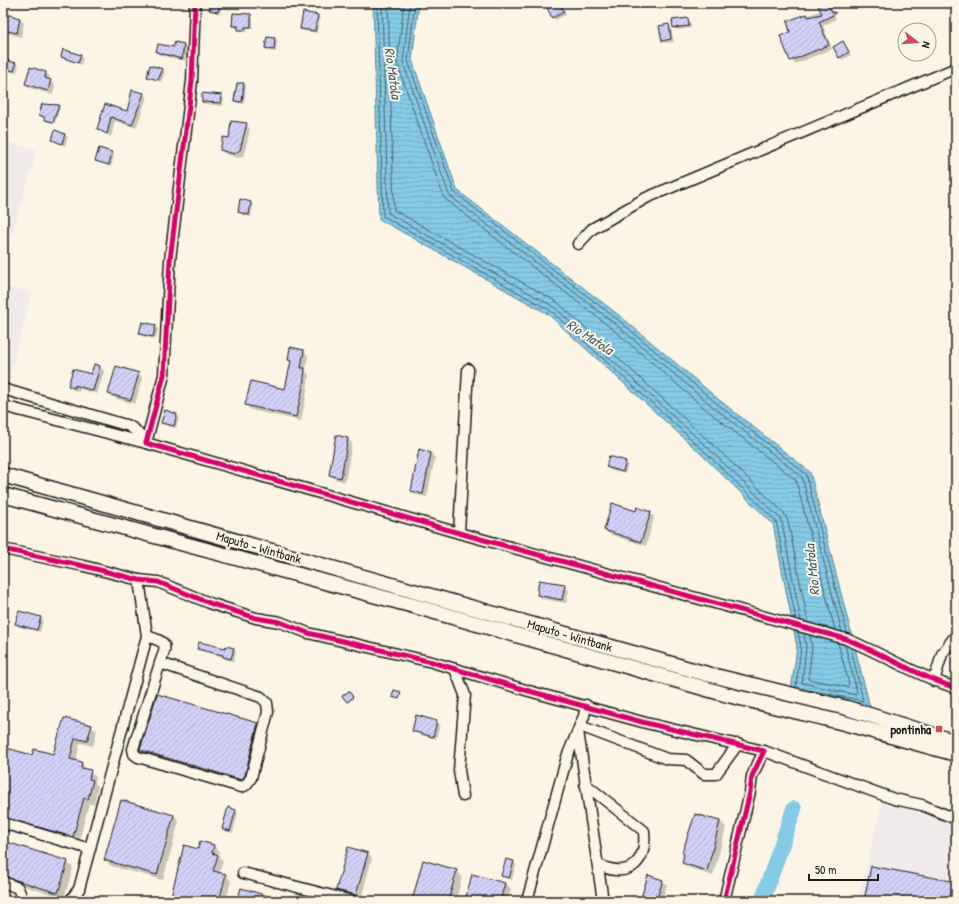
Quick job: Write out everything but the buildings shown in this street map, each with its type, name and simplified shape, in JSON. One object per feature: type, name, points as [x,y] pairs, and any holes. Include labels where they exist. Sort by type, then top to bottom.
[{"type":"highway","name":"Maputo - Wintbank","points":[[3,474],[731,680],[847,708],[956,742]]},
{"type":"highway","name":"Maputo - Wintbank","points":[[3,495],[414,606],[728,695],[844,722],[956,754]]},
{"type":"street","points":[[146,443],[164,374],[170,260],[192,81],[195,3]]},
{"type":"street","points":[[578,244],[592,229],[646,198],[956,68]]},
{"type":"street","points":[[459,533],[468,369]]},
{"type":"street","points":[[3,389],[129,426],[135,430],[146,443]]},
{"type":"street","points":[[3,406],[146,443],[459,533],[846,639],[869,648],[934,681],[956,688]]},
{"type":"street","points":[[3,549],[84,566],[139,580],[158,582],[212,604],[256,618],[280,622],[308,633],[455,669],[646,723],[764,751],[894,799],[922,806],[956,819]]},
{"type":"street","points":[[70,901],[79,889],[147,636],[139,580]]},
{"type":"street","points":[[147,636],[162,640],[165,647],[133,749],[134,754],[138,757],[241,787],[246,785],[251,778],[268,712],[267,703],[261,697],[160,664]]},
{"type":"street","points":[[934,681],[942,654],[956,636]]},
{"type":"street","points":[[455,669],[464,695],[459,770],[463,796]]},
{"type":"street","points":[[527,901],[567,757],[586,706]]},
{"type":"street","points":[[579,728],[667,759],[686,760],[704,774],[716,774],[738,744]]},
{"type":"street","points":[[579,728],[585,784],[599,865],[600,893],[603,901]]},
{"type":"street","points":[[724,901],[750,792],[752,776],[764,751]]},
{"type":"street","points":[[585,784],[644,831],[645,844],[642,857],[635,864],[623,870],[609,870],[599,865]]},
{"type":"street","points":[[3,823],[90,849]]},
{"type":"street","points":[[243,873],[352,901]]},
{"type":"street","points":[[3,882],[18,888],[24,901]]},
{"type":"street","points":[[79,889],[82,901]]},
{"type":"shaded area","points":[[3,141],[37,150],[3,264]]},
{"type":"shaded area","points":[[3,286],[32,293],[10,374],[3,372]]},
{"type":"shaded area","points":[[886,787],[956,811],[956,901],[858,901]]},
{"type":"water","points":[[373,3],[419,3],[412,60],[457,190],[625,320],[718,399],[810,472],[870,707],[791,691],[797,647],[773,524],[700,453],[548,314],[379,219]]},
{"type":"waterway","name":"Rio Matola","points":[[762,901],[794,809]]},
{"type":"cycle path","points":[[195,3],[192,81],[170,260],[164,375],[146,443],[459,533],[846,639],[914,671],[956,688]]},
{"type":"cycle path","points":[[3,549],[84,566],[139,580],[158,582],[212,604],[256,618],[280,622],[308,633],[432,662],[529,691],[646,723],[764,751],[752,776],[750,792],[724,901]]},
{"type":"place","name":"pontinha","points":[[939,729]]}]
